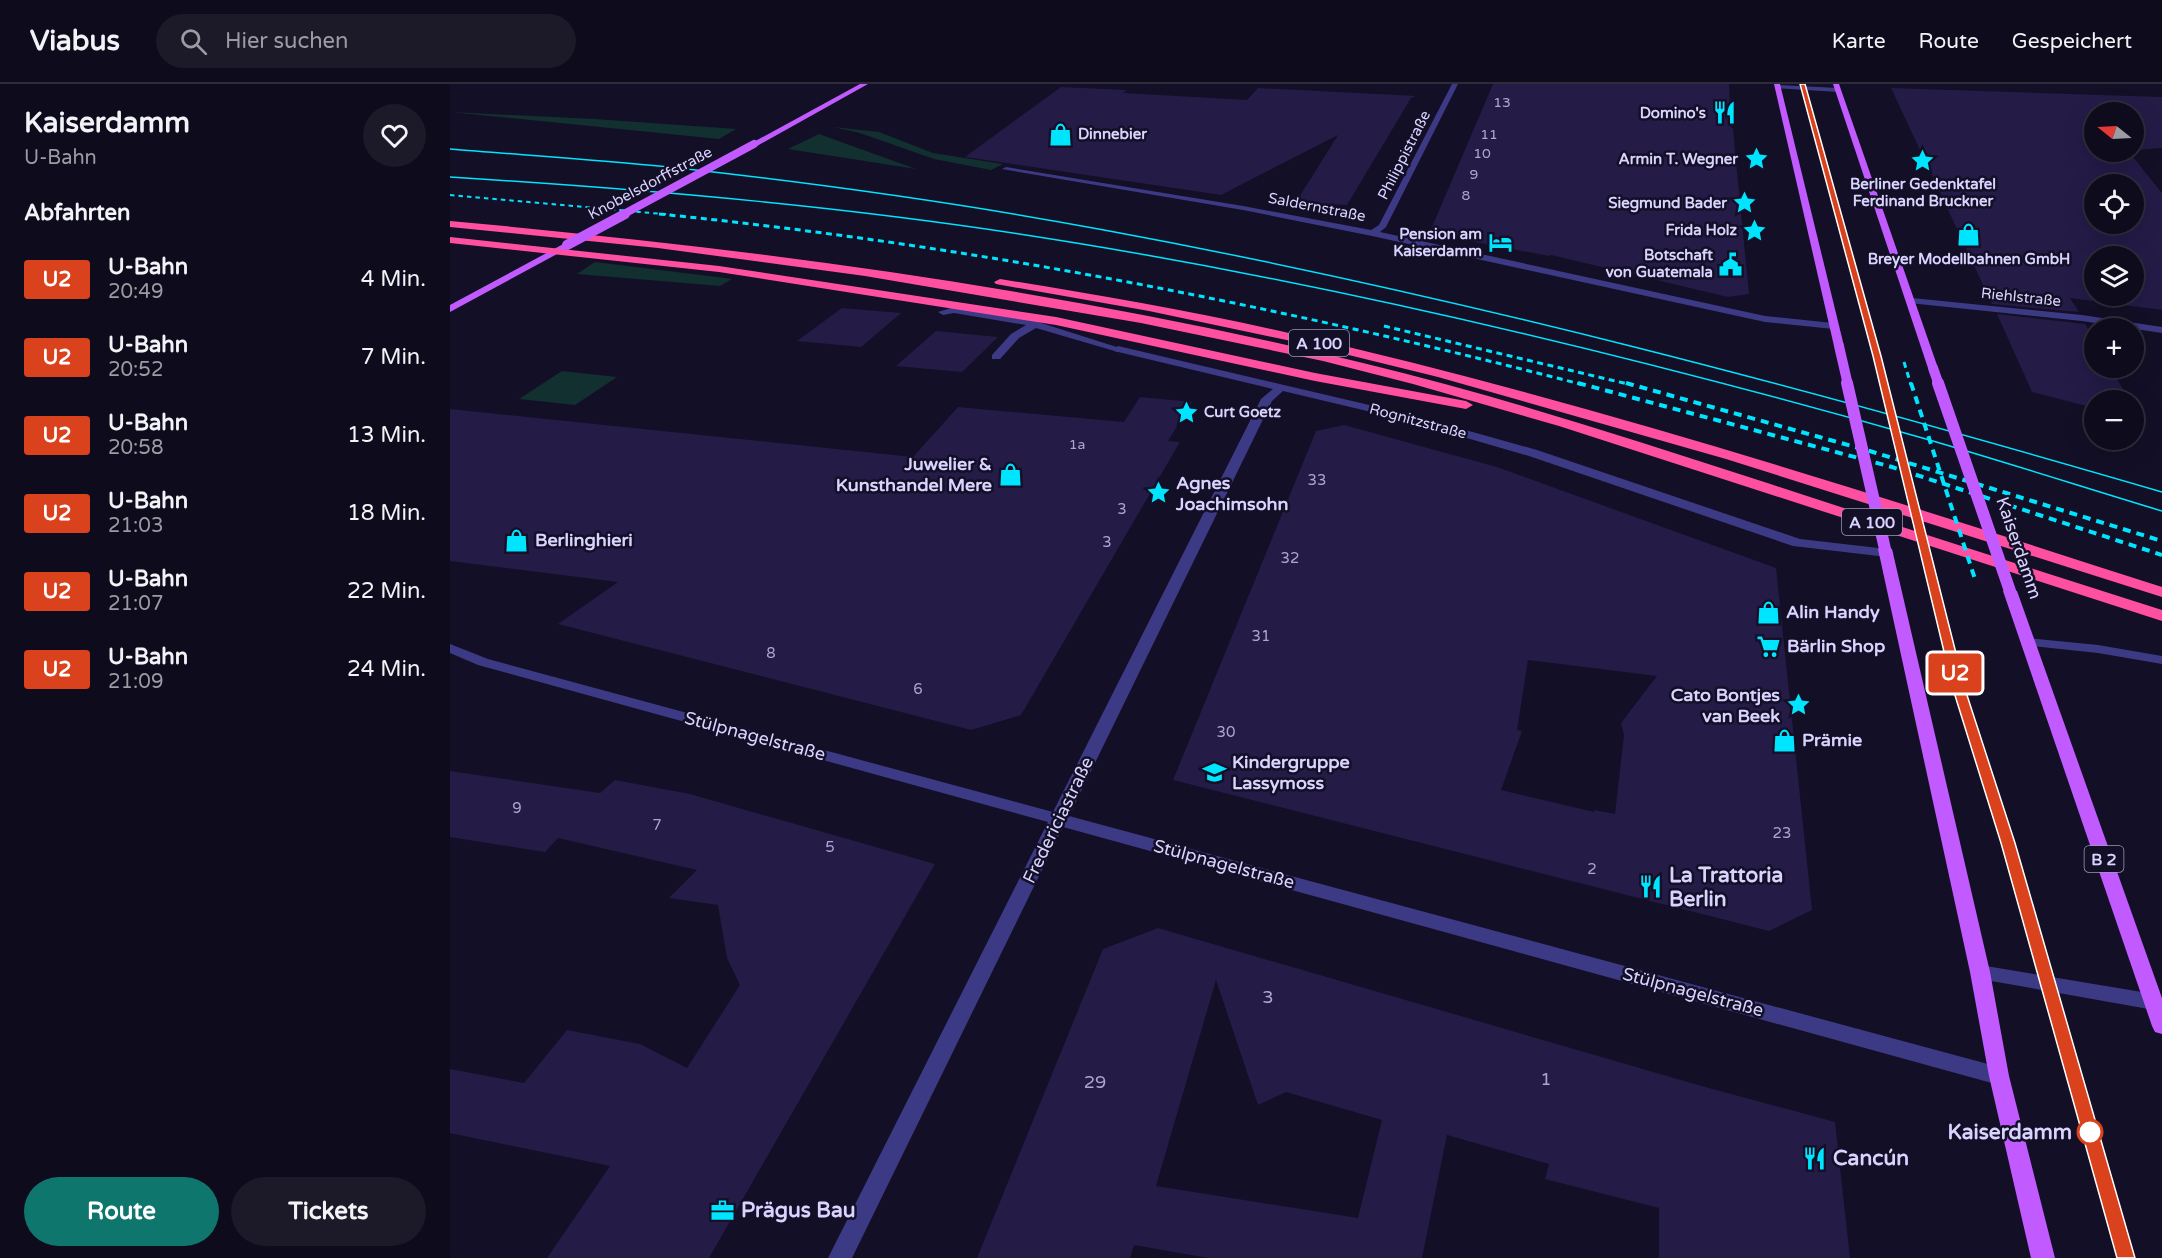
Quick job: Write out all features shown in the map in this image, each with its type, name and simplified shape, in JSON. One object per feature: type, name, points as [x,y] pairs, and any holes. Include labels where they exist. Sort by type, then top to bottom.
[{"type":"highway","name":"A 100","points":[[450,215],[554,224],[764,248],[1059,291],[1233,323],[1371,355],[1700,446],[2162,592]]},
{"type":"highway","name":"A 100","points":[[450,224],[536,231],[916,280],[1143,318],[1257,341],[1370,368],[1582,428],[2162,615]]},
{"type":"highway","points":[[450,240],[562,248],[719,269],[1056,321],[1315,376],[1582,428]]},
{"type":"main road","name":"Knobelsdorffstraße","points":[[450,309],[865,84]]},
{"type":"main road","points":[[1777,86],[1826,282],[1833,326],[1980,972],[1999,1076],[2043,1258]]},
{"type":"main road","name":"Kaiserdamm","points":[[1837,87],[2162,1026]]},
{"type":"street","name":"Philippistraße","points":[[1372,233],[1382,227],[1455,84]]},
{"type":"street","points":[[1777,86],[1837,87]]},
{"type":"street","name":"Saldernstraße","points":[[1006,169],[1243,208],[1372,233],[1766,319],[1833,326]]},
{"type":"street","name":"Riehlstraße","points":[[1912,301],[2082,318],[2162,330]]},
{"type":"street","name":"Rognitzstraße","points":[[943,312],[954,310],[1035,324],[1118,349],[1408,417],[1533,453],[1798,543],[1886,551]]},
{"type":"street","points":[[996,357],[1016,336],[1035,324]]},
{"type":"street","name":"Fredericiastraße","points":[[840,1258],[1267,399],[1281,387]]},
{"type":"street","points":[[2028,642],[2162,660]]},
{"type":"street","name":"Stülpnagelstraße","points":[[450,648],[483,662],[1999,1076]]},
{"type":"street","points":[[1980,972],[2154,1002]]},
{"type":"green space","points":[[450,112],[595,119],[736,129],[719,139]]},
{"type":"green space","points":[[833,127],[879,132],[933,153],[1003,164],[991,170],[934,159],[860,133]]},
{"type":"green space","points":[[819,134],[916,169],[788,149]]},
{"type":"green space","points":[[595,262],[732,279],[720,286],[577,274]]},
{"type":"green space","points":[[562,371],[617,377],[575,405],[519,399]]},
{"type":"building","points":[[1493,84],[1729,84],[1731,128],[1733,128],[1749,294],[1728,297],[1551,255],[1449,237],[1432,227]]},
{"type":"building","points":[[1061,87],[1247,100],[1258,88],[1416,96],[1411,98],[1347,205],[1296,202],[1338,135],[1221,195],[965,157]]},
{"type":"building","points":[[1891,88],[2162,97],[2162,148],[2144,149],[2144,102],[2084,102],[2084,162],[2137,162],[2162,193],[2162,310],[2131,306],[2144,306],[2144,246],[2084,246],[2084,300],[2070,298],[2079,312],[1992,304]]},
{"type":"building","points":[[842,308],[901,313],[861,347],[797,341]]},
{"type":"building","points":[[1997,314],[2084,324],[2084,378],[2117,378],[2123,390],[2084,390],[2084,405],[2032,392]]},
{"type":"building","points":[[936,331],[998,337],[962,372],[896,366]]},
{"type":"building","points":[[1140,397],[1192,402],[1168,441],[1180,442],[1021,715],[971,730],[558,624],[618,582],[450,561],[450,409],[913,457],[958,407],[1124,422]]},
{"type":"building","points":[[1344,425],[1497,467],[1776,568],[1812,910],[1769,931],[1173,780],[1316,431]],"holes":[[[1528,660],[1657,676],[1621,723],[1624,735],[1615,814],[1594,810],[1594,812],[1501,790],[1522,731],[1517,730]]]},
{"type":"building","points":[[450,771],[600,793],[615,780],[690,794],[935,864],[709,1258],[547,1258],[610,1166],[450,1133],[450,1069],[524,1083],[567,1030],[640,1044],[687,1068],[740,985],[727,958],[718,905],[669,898],[697,870],[558,838],[545,852],[450,837]]},
{"type":"building","points":[[1158,928],[1698,1085],[1835,1122],[1850,1258],[1659,1258],[1659,1208],[1545,1179],[1549,1164],[1447,1135],[1422,1258],[1208,1258],[1134,1245],[1130,1258],[977,1258],[1103,949]],"holes":[[[1216,980],[1258,1105],[1286,1092],[1382,1120],[1358,1218],[1156,1186]]]},
{"type":"tram line","points":[[450,149],[669,167],[833,187],[1050,220],[1238,256],[1371,284],[1636,348],[1900,417],[2162,492]]},
{"type":"tram line","points":[[450,177],[684,194],[916,219],[1070,242],[1286,281],[1501,328],[1714,381],[1926,439],[2162,511]]},
{"type":"railway","points":[[450,195],[674,215]]},
{"type":"railway","points":[[659,214],[893,243],[1125,282],[1355,329],[1584,385]]},
{"type":"railway","points":[[1384,326],[1632,385]]},
{"type":"railway","points":[[1877,356],[1884,385]]},
{"type":"railway","points":[[1904,362],[1911,385]]},
{"type":"railway","points":[[1578,383],[1905,471]]},
{"type":"railway","points":[[1626,383],[1903,461]]},
{"type":"railway","points":[[1884,383],[1903,461]]},
{"type":"railway","points":[[1911,383],[1940,473]]},
{"type":"railway","points":[[1903,461],[1940,473]]},
{"type":"railway","points":[[1903,461],[1905,471]]},
{"type":"railway","points":[[1905,471],[1944,484]]},
{"type":"railway","points":[[1905,471],[1928,564]]},
{"type":"railway","points":[[1940,473],[2162,541]]},
{"type":"railway","points":[[1940,473],[1944,484]]},
{"type":"railway","points":[[1944,484],[2162,555]]},
{"type":"railway","points":[[1944,484],[1975,579]]},
{"type":"metro line","name":"U2","points":[[1803,84],[1877,356],[1959,689],[2008,843],[2126,1258]]},
{"type":"place","name":"Domino's","points":[[1724,113]]},
{"type":"place","name":"Dinnebier","points":[[1060,134]]},
{"type":"place","name":"Armin T. Wegner","points":[[1756,159]]},
{"type":"place","name":"Berliner Gedenktafel Ferdinand Bruckner","points":[[1923,160]]},
{"type":"place","name":"Siegmund Bader","points":[[1745,203]]},
{"type":"place","name":"Frida Holz","points":[[1755,230]]},
{"type":"place","name":"Breyer Modellbahnen GmbH","points":[[1969,235]]},
{"type":"place","name":"Pension am Kaiserdamm","points":[[1500,243]]},
{"type":"place","name":"Botschaft von Guatemala","points":[[1731,264]]},
{"type":"place","name":"Curt Goetz","points":[[1186,412]]},
{"type":"place","name":"Juwelier & Kunsthandel Mere","points":[[1010,474]]},
{"type":"place","name":"Agnes Joachimsohn","points":[[1158,493]]},
{"type":"place","name":"Berlinghieri","points":[[517,540]]},
{"type":"place","name":"Alin Handy","points":[[1768,612]]},
{"type":"place","name":"Bärlin Shop","points":[[1769,646]]},
{"type":"place","name":"Cato Bontjes van Beek","points":[[1798,705]]},
{"type":"place","name":"Prämie","points":[[1784,740]]},
{"type":"place","name":"Kindergruppe Lassymoss","points":[[1214,772]]},
{"type":"place","name":"La Trattoria Berlin","points":[[1651,887]]},
{"type":"place","name":"Kaiserdamm","points":[[2090,1132]]},
{"type":"place","name":"Cancún","points":[[1815,1158]]},
{"type":"place","name":"Prägus Bau","points":[[723,1210]]}]
